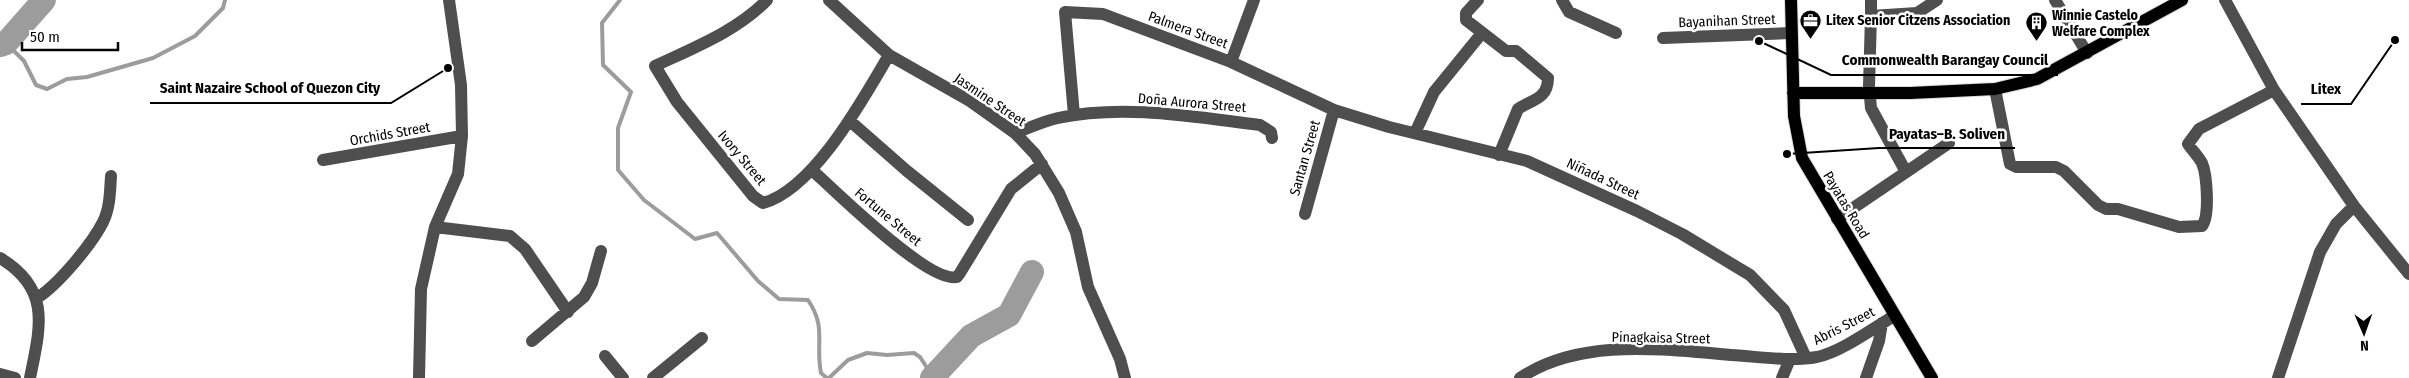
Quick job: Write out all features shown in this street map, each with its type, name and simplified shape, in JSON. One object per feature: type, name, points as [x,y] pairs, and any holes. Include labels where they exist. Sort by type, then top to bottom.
[{"type":"main road","name":"Payatas Road","points":[[1791,0],[1794,116],[1802,158],[1836,219],[1932,378]]},
{"type":"main road","points":[[1793,92],[1995,89],[2037,79],[2182,0]]},
{"type":"street","points":[[419,378],[421,289],[436,227],[458,174],[462,136],[461,85],[449,0]]},
{"type":"street","name":"Ivory Street","points":[[767,0],[752,15],[707,41],[655,66],[677,102],[753,196],[763,203],[774,200],[812,170],[850,121],[889,55]]},
{"type":"street","name":"Jasmine Street","points":[[829,0],[889,55],[970,101],[1015,132],[1042,164],[1059,193],[1076,232],[1088,287],[1120,359],[1126,378]]},
{"type":"street","points":[[1231,62],[1254,0]]},
{"type":"street","points":[[1478,0],[1465,16],[1466,20],[1506,51],[1516,51],[1548,78],[1547,86],[1539,98],[1533,103],[1518,109],[1499,155]]},
{"type":"street","points":[[1562,0],[1569,12],[1616,33]]},
{"type":"street","points":[[1871,0],[1869,92],[1873,114],[1906,172]]},
{"type":"street","points":[[1871,16],[1917,13],[1937,0]]},
{"type":"street","points":[[2055,0],[2086,53]]},
{"type":"street","points":[[2224,0],[2274,90],[2354,206],[2409,274]]},
{"type":"street","name":"Palmera Street","points":[[1074,115],[1065,12],[1103,14],[1231,62],[1334,110]]},
{"type":"street","points":[[1415,133],[1434,92],[1482,33]]},
{"type":"street","name":"Bayanihan Street","points":[[1663,38],[1791,33]]},
{"type":"street","points":[[1995,89],[2010,164],[2016,168],[2056,167],[2064,171],[2098,205],[2106,209],[2118,209],[2179,227],[2202,226],[2206,217],[2206,189],[2202,163],[2188,144],[2199,129],[2274,90]]},
{"type":"street","name":"Niñada Street","points":[[1334,110],[1526,161],[1682,234],[1750,275],[1784,310],[1806,358]]},
{"type":"street","name":"Santan Street","points":[[1305,214],[1334,110]]},
{"type":"street","name":"Doña Aurora Street","points":[[1015,132],[1056,118],[1074,115],[1146,112],[1266,127],[1272,138]]},
{"type":"street","points":[[850,121],[906,171],[968,220]]},
{"type":"street","name":"Orchids Street","points":[[323,160],[462,136]]},
{"type":"street","points":[[1836,219],[1949,143]]},
{"type":"street","name":"Fortune Street","points":[[812,170],[900,250],[948,278],[957,277],[960,273],[1011,189],[1042,164]]},
{"type":"street","points":[[37,298],[55,285],[104,222],[109,203],[111,176]]},
{"type":"street","points":[[2278,378],[2320,252],[2336,224],[2354,206]]},
{"type":"street","points":[[436,227],[510,236],[525,249],[568,312]]},
{"type":"street","points":[[532,342],[584,297],[592,284],[601,251]]},
{"type":"street","points":[[0,258],[10,264],[26,280],[37,298],[38,338],[30,378]]},
{"type":"street","name":"Abris Street","points":[[1806,358],[1818,357],[1835,350],[1894,316]]},
{"type":"street","points":[[1866,378],[1882,323]]},
{"type":"street","points":[[654,378],[702,338]]},
{"type":"street","name":"Pinagkaisa Street","points":[[1520,378],[1547,362],[1581,354],[1611,350],[1687,352],[1790,359],[1806,358]]},
{"type":"street","points":[[605,356],[623,378]]},
{"type":"street","points":[[1782,378],[1790,359]]},
{"type":"street","points":[[0,374],[15,378]]},
{"type":"waterway","points":[[0,45],[6,43],[44,0]]},
{"type":"waterway","points":[[6,43],[24,61],[36,85],[47,89],[67,79],[87,77],[153,58],[195,36],[223,8],[225,0]]},
{"type":"waterway","points":[[620,0],[602,23],[603,65],[631,92],[618,128],[618,170],[644,200],[695,239],[717,233],[758,281],[779,299],[808,300],[814,310],[819,327],[819,362],[821,373],[827,378]]},
{"type":"waterway","points":[[932,378],[971,336],[1009,315],[1032,272]]},
{"type":"waterway","points":[[829,378],[848,360],[867,353],[887,355],[914,353],[920,357],[933,377]]},
{"type":"place","name":"Litex Senior Citzens Association","points":[[1810,39]]},
{"type":"place","name":"Litex","points":[[2395,40]]},
{"type":"place","name":"Commonwealth Barangay Council","points":[[1759,41]]},
{"type":"place","name":"Winnie Castelo Welfare Complex","points":[[2036,42]]},
{"type":"place","name":"Saint Nazaire School of Quezon City","points":[[448,68]]},
{"type":"place","name":"Payatas–B. Soliven","points":[[1787,154]]}]
